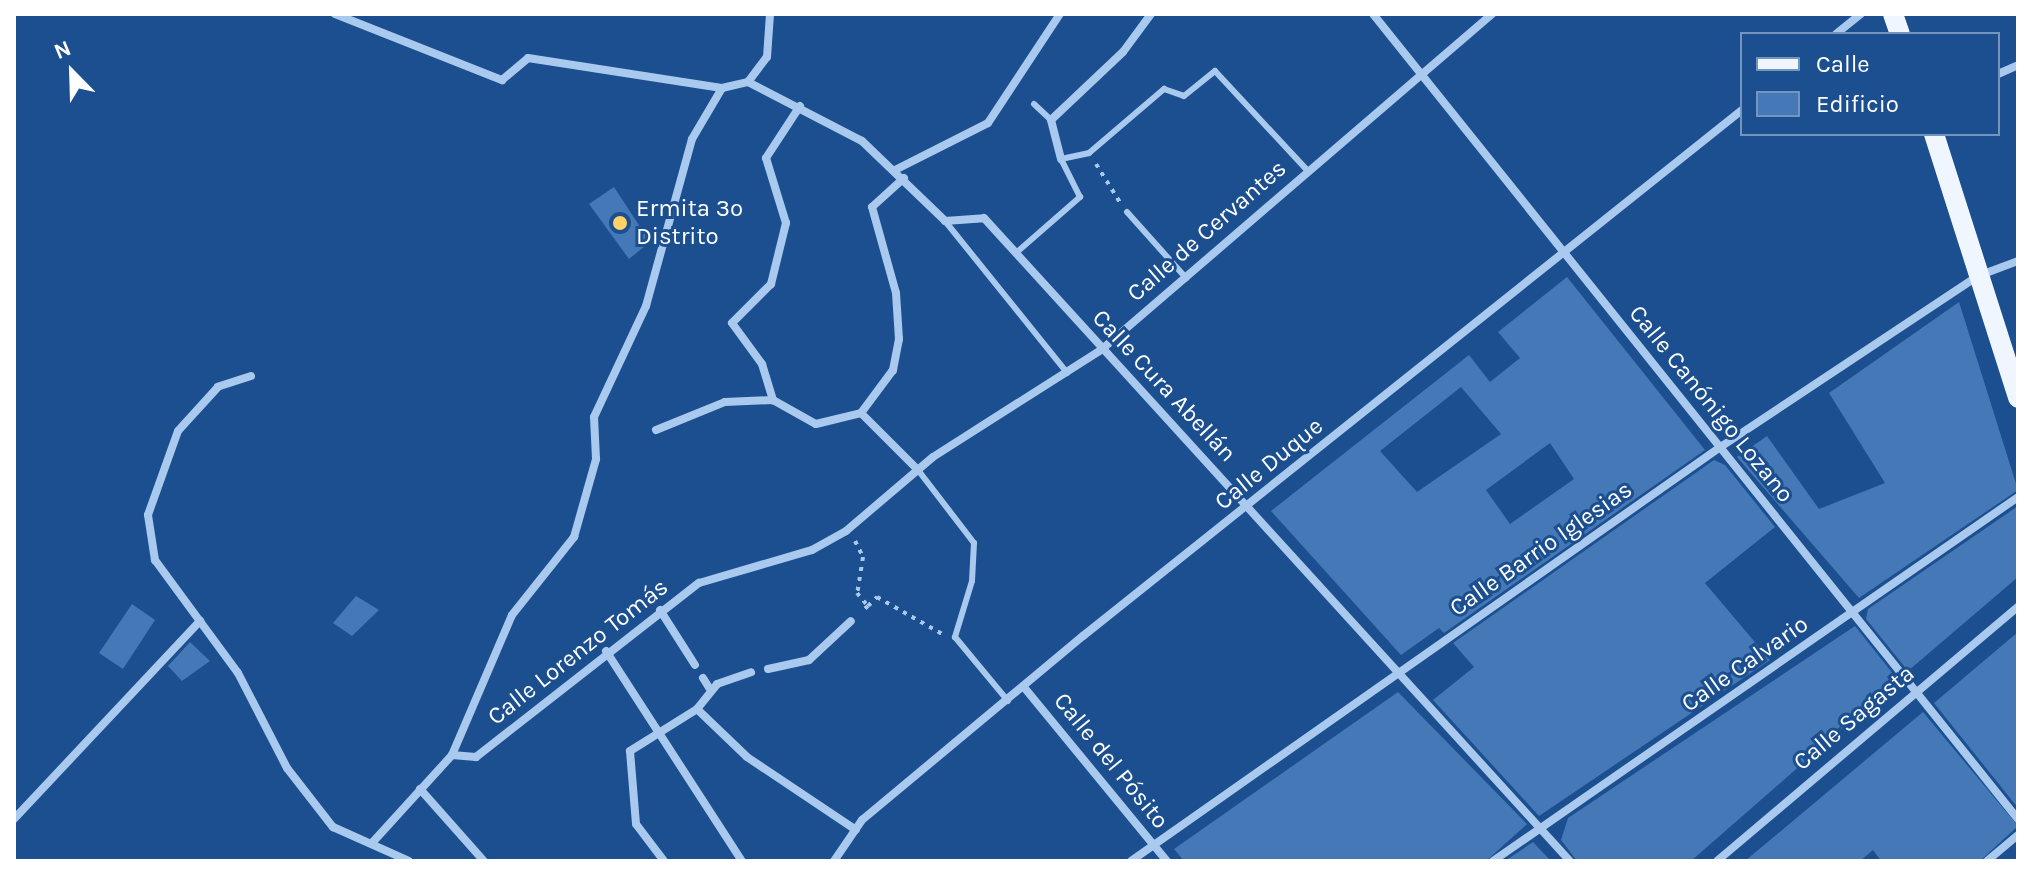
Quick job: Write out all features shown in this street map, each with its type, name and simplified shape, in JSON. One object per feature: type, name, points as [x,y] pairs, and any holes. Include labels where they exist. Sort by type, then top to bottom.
[{"type":"main road","points":[[1935,136],[2018,398]]},
{"type":"street","points":[[335,14],[502,80],[528,58],[722,88],[748,82],[800,106],[895,170],[945,221]]},
{"type":"street","points":[[748,82],[767,57],[770,14]]},
{"type":"street","points":[[895,170],[988,123],[1060,14]]},
{"type":"street","points":[[1061,159],[1051,120],[1123,52],[1151,14]]},
{"type":"street","name":"Calle Canónigo Lozano","points":[[1373,14],[2018,819]]},
{"type":"street","name":"Calle de Cervantes","points":[[933,457],[1101,350],[1492,14]]},
{"type":"street","points":[[1838,32],[1861,14]]},
{"type":"street","points":[[372,843],[452,755],[512,615],[574,537],[587,509],[594,417],[646,306],[692,139],[722,88]]},
{"type":"street","points":[[773,400],[762,364],[732,323],[771,284],[786,223],[766,158],[800,106]]},
{"type":"street","name":"Calle Duque","points":[[834,861],[856,830],[1023,686],[1740,112]]},
{"type":"street","points":[[656,430],[725,402],[773,400],[816,424],[861,413],[893,370],[899,339],[896,293],[872,207],[904,178]]},
{"type":"street","name":"Calle Cura Abellán","points":[[945,221],[984,218],[1101,350],[1249,507],[1570,861]]},
{"type":"street","name":"Calle Barrio Iglesias","points":[[1131,861],[1722,446],[1978,276],[2018,261]]},
{"type":"street","points":[[251,376],[218,387],[178,431],[148,515],[155,560],[238,673],[287,768],[333,827],[406,860]]},
{"type":"street","points":[[861,413],[918,470]]},
{"type":"street","name":"Calle Lorenzo Tomás","points":[[452,755],[476,757],[606,651],[699,583],[812,550],[846,531],[933,457]]},
{"type":"street","name":"Calle Calvario","points":[[1493,861],[2018,497]]},
{"type":"street","name":"Calle Sagasta","points":[[1717,861],[2018,607]]},
{"type":"street","points":[[660,610],[695,665]]},
{"type":"street","points":[[14,819],[200,621]]},
{"type":"street","points":[[768,669],[809,660],[851,621]]},
{"type":"street","points":[[606,651],[742,861]]},
{"type":"street","points":[[664,861],[636,824],[630,751],[697,709],[711,691],[751,672]]},
{"type":"street","points":[[703,678],[711,691]]},
{"type":"street","name":"Calle del Pósito","points":[[1023,686],[1167,861]]},
{"type":"street","points":[[697,709],[747,757],[856,830]]},
{"type":"street","points":[[420,789],[484,861]]},
{"type":"street","points":[[1987,861],[2018,835]]},
{"type":"lane","points":[[1017,252],[1080,197],[1061,159],[1089,153],[1164,89],[1184,96],[1215,71],[1307,170]]},
{"type":"lane","points":[[1034,104],[1051,120]]},
{"type":"lane","points":[[1127,212],[1186,278]]},
{"type":"lane","points":[[945,221],[1067,373]]},
{"type":"lane","points":[[918,470],[974,543],[955,637],[1008,701]]},
{"type":"path","points":[[1089,153],[1127,212]]},
{"type":"path","points":[[846,531],[863,557],[857,593],[868,606]]},
{"type":"path","points":[[851,621],[877,597],[955,637]]},
{"type":"building","name":"Ermita 3º Distrito","points":[[614,187],[650,242],[629,259],[589,204]]},
{"type":"building","points":[[1567,277],[1705,450],[1444,633],[1439,628],[1401,655],[1271,511],[1469,355],[1490,382],[1520,358],[1498,332]],"holes":[[[1461,387],[1501,434],[1417,492],[1380,451]],[[1550,443],[1574,479],[1510,524],[1486,490]]]},
{"type":"building","points":[[1959,302],[2018,490],[1859,598],[1737,457],[1767,436],[1819,509],[1885,483],[1829,393]]},
{"type":"building","points":[[1714,460],[1725,465],[1775,527],[1705,583],[1770,660],[1539,816],[1433,700],[1474,667],[1453,643]]},
{"type":"building","points":[[2018,506],[2018,577],[1908,671],[1866,619],[1868,609]]},
{"type":"building","points":[[356,596],[379,610],[352,636],[333,623]]},
{"type":"building","points":[[132,604],[155,620],[123,669],[99,653]]},
{"type":"building","points":[[1855,626],[1898,680],[1691,861],[1577,861],[1561,840],[1568,818]]},
{"type":"building","points":[[2018,632],[2018,808],[1934,703]]},
{"type":"building","points":[[190,642],[210,661],[182,681],[168,666]]},
{"type":"building","points":[[1398,692],[1527,824],[1486,861],[1184,861],[1174,849]]},
{"type":"building","points":[[1923,712],[2018,826],[1980,861],[1881,861],[1873,850],[1860,861],[1745,861]]},
{"type":"building","points":[[1533,842],[1551,861],[1505,861]]},
{"type":"place","name":"Ermita 3º Distrito","points":[[620,223]]}]
